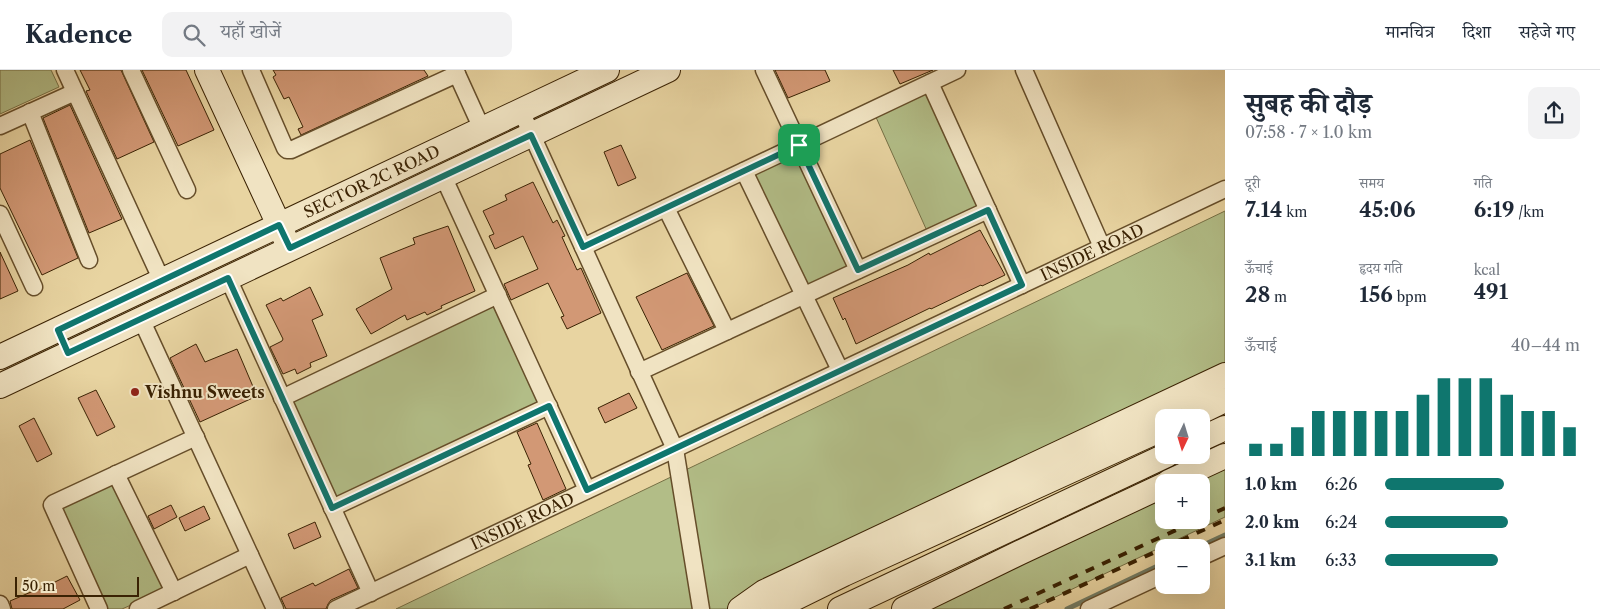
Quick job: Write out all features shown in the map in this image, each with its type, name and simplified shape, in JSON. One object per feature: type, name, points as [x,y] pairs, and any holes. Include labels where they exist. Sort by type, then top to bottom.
[{"type":"main road","points":[[207,70],[290,248]]},
{"type":"main road","name":"SECTOR 2C ROAD","points":[[0,357],[521,111],[579,76],[607,70]]},
{"type":"main road","name":"SECTOR 2C ROAD","points":[[0,386],[668,70]]},
{"type":"main road","points":[[58,330],[68,353]]},
{"type":"main road","points":[[740,609],[764,592],[1225,375]]},
{"type":"main road","points":[[1206,409],[1225,400]]},
{"type":"main road","points":[[1210,435],[1225,428]]},
{"type":"main road","points":[[773,609],[853,570],[1155,432]]},
{"type":"main road","points":[[1186,474],[1225,456]]},
{"type":"main road","points":[[840,609],[1155,461]]},
{"type":"main road","points":[[904,609],[1155,489]]},
{"type":"street","points":[[65,70],[162,281]]},
{"type":"street","points":[[131,70],[187,190]]},
{"type":"street","points":[[251,70],[287,150],[292,150],[456,72],[482,129]]},
{"type":"street","points":[[764,70],[858,270]]},
{"type":"street","points":[[583,247],[957,70]]},
{"type":"street","points":[[1024,70],[1102,247]]},
{"type":"street","points":[[930,83],[1022,285]]},
{"type":"street","points":[[0,126],[75,92]]},
{"type":"street","points":[[521,111],[675,449],[701,609]]},
{"type":"street","points":[[30,112],[89,260]]},
{"type":"street","points":[[744,171],[840,370]]},
{"type":"street","points":[[443,176],[587,490]]},
{"type":"street","name":"INSIDE ROAD","points":[[336,609],[1225,189]]},
{"type":"street","points":[[666,208],[727,331]]},
{"type":"street","points":[[639,372],[988,210]]},
{"type":"street","points":[[0,214],[34,287]]},
{"type":"street","points":[[228,278],[370,593]]},
{"type":"street","points":[[282,398],[498,295]]},
{"type":"street","points":[[141,319],[275,609]]},
{"type":"street","points":[[332,508],[549,406]]},
{"type":"street","points":[[99,609],[52,506],[54,503],[196,437]]},
{"type":"street","points":[[116,474],[174,592]]},
{"type":"street","points":[[1210,553],[1225,546]]},
{"type":"street","points":[[138,609],[250,555]]},
{"type":"street","points":[[1089,609],[1155,578]]},
{"type":"street","points":[[0,604],[2,609]]},
{"type":"green space","points":[[0,70],[51,70],[59,87],[0,114]]},
{"type":"green space","points":[[928,91],[981,207],[927,231],[875,115]]},
{"type":"green space","points":[[797,152],[851,267],[806,288],[752,173]]},
{"type":"green space","points":[[1225,211],[1225,384],[1172,409],[1155,409],[1155,417],[748,609],[396,609]]},
{"type":"green space","points":[[495,306],[540,404],[336,498],[290,400]]},
{"type":"green space","points":[[1225,462],[1225,517],[1210,524],[1210,474],[1199,474]]},
{"type":"green space","points":[[114,481],[165,590],[122,609],[106,609],[59,507]]},
{"type":"green space","points":[[1155,495],[1155,529],[1200,529],[1178,539],[1155,539],[1155,550],[1030,609],[916,609]]},
{"type":"building","points":[[80,70],[121,70],[154,142],[117,159],[86,91],[90,90]]},
{"type":"building","points":[[142,70],[186,70],[214,130],[178,146]]},
{"type":"building","points":[[273,70],[424,70],[428,76],[301,135],[298,129],[303,127],[289,97],[284,99],[273,77],[276,75]]},
{"type":"building","points":[[775,70],[825,70],[830,81],[788,98]]},
{"type":"building","points":[[893,70],[933,70],[900,84]]},
{"type":"building","points":[[70,105],[122,219],[89,233],[43,118]]},
{"type":"building","points":[[30,140],[78,258],[42,275],[0,188],[0,154]]},
{"type":"building","points":[[621,145],[636,178],[618,186],[604,152]]},
{"type":"building","points":[[533,182],[553,223],[557,220],[565,236],[562,237],[577,270],[581,268],[601,313],[567,329],[561,317],[564,316],[548,283],[511,300],[504,284],[538,269],[523,236],[495,249],[489,236],[494,234],[483,211],[507,200],[505,195]]},
{"type":"building","points":[[448,226],[475,291],[441,306],[442,308],[427,315],[425,312],[407,320],[405,315],[371,334],[356,309],[392,289],[380,258],[415,244],[413,238]]},
{"type":"building","points":[[980,230],[1005,275],[930,308],[856,344],[845,318],[843,320],[833,298],[908,265],[929,253],[930,255]]},
{"type":"building","points":[[0,252],[18,291],[0,299]]},
{"type":"building","points":[[687,273],[714,326],[662,350],[636,297]]},
{"type":"building","points":[[310,287],[323,315],[312,320],[327,356],[310,363],[311,367],[297,374],[295,369],[283,374],[270,347],[283,339],[266,305],[281,298],[283,301]]},
{"type":"building","points":[[196,344],[205,362],[237,349],[257,396],[200,422],[170,358]]},
{"type":"building","points":[[96,390],[115,427],[97,436],[78,398]]},
{"type":"building","points":[[629,393],[637,408],[605,423],[598,408]]},
{"type":"building","points":[[34,418],[52,454],[37,462],[19,426]]},
{"type":"building","points":[[537,423],[566,489],[543,500],[528,465],[531,464],[517,432]]},
{"type":"building","points":[[171,505],[177,517],[154,529],[148,516]]},
{"type":"building","points":[[204,506],[210,519],[185,531],[179,518]]},
{"type":"building","points":[[315,522],[321,537],[294,549],[288,534]]},
{"type":"building","points":[[349,569],[358,588],[331,600],[326,609],[286,609],[281,598],[313,583],[315,586]]},
{"type":"building","points":[[67,576],[80,600],[63,609],[12,609],[10,601],[39,590]]},
{"type":"waterway","points":[[1210,542],[1225,535]]},
{"type":"waterway","points":[[1067,609],[1155,567]]},
{"type":"railway","points":[[1210,515],[1225,508]]},
{"type":"railway","points":[[1184,539],[1225,520]]},
{"type":"railway","points":[[1004,609],[1178,529]]},
{"type":"railway","points":[[1030,609],[1155,552]]},
{"type":"place","name":"Vishnu Sweets","points":[[135,392]]},
{"type":"route","points":[[531,135],[583,247],[799,145],[858,270],[988,210],[1022,285],[587,490],[549,406],[332,508],[228,278],[68,353],[58,330],[279,225],[290,248],[531,135]]}]
